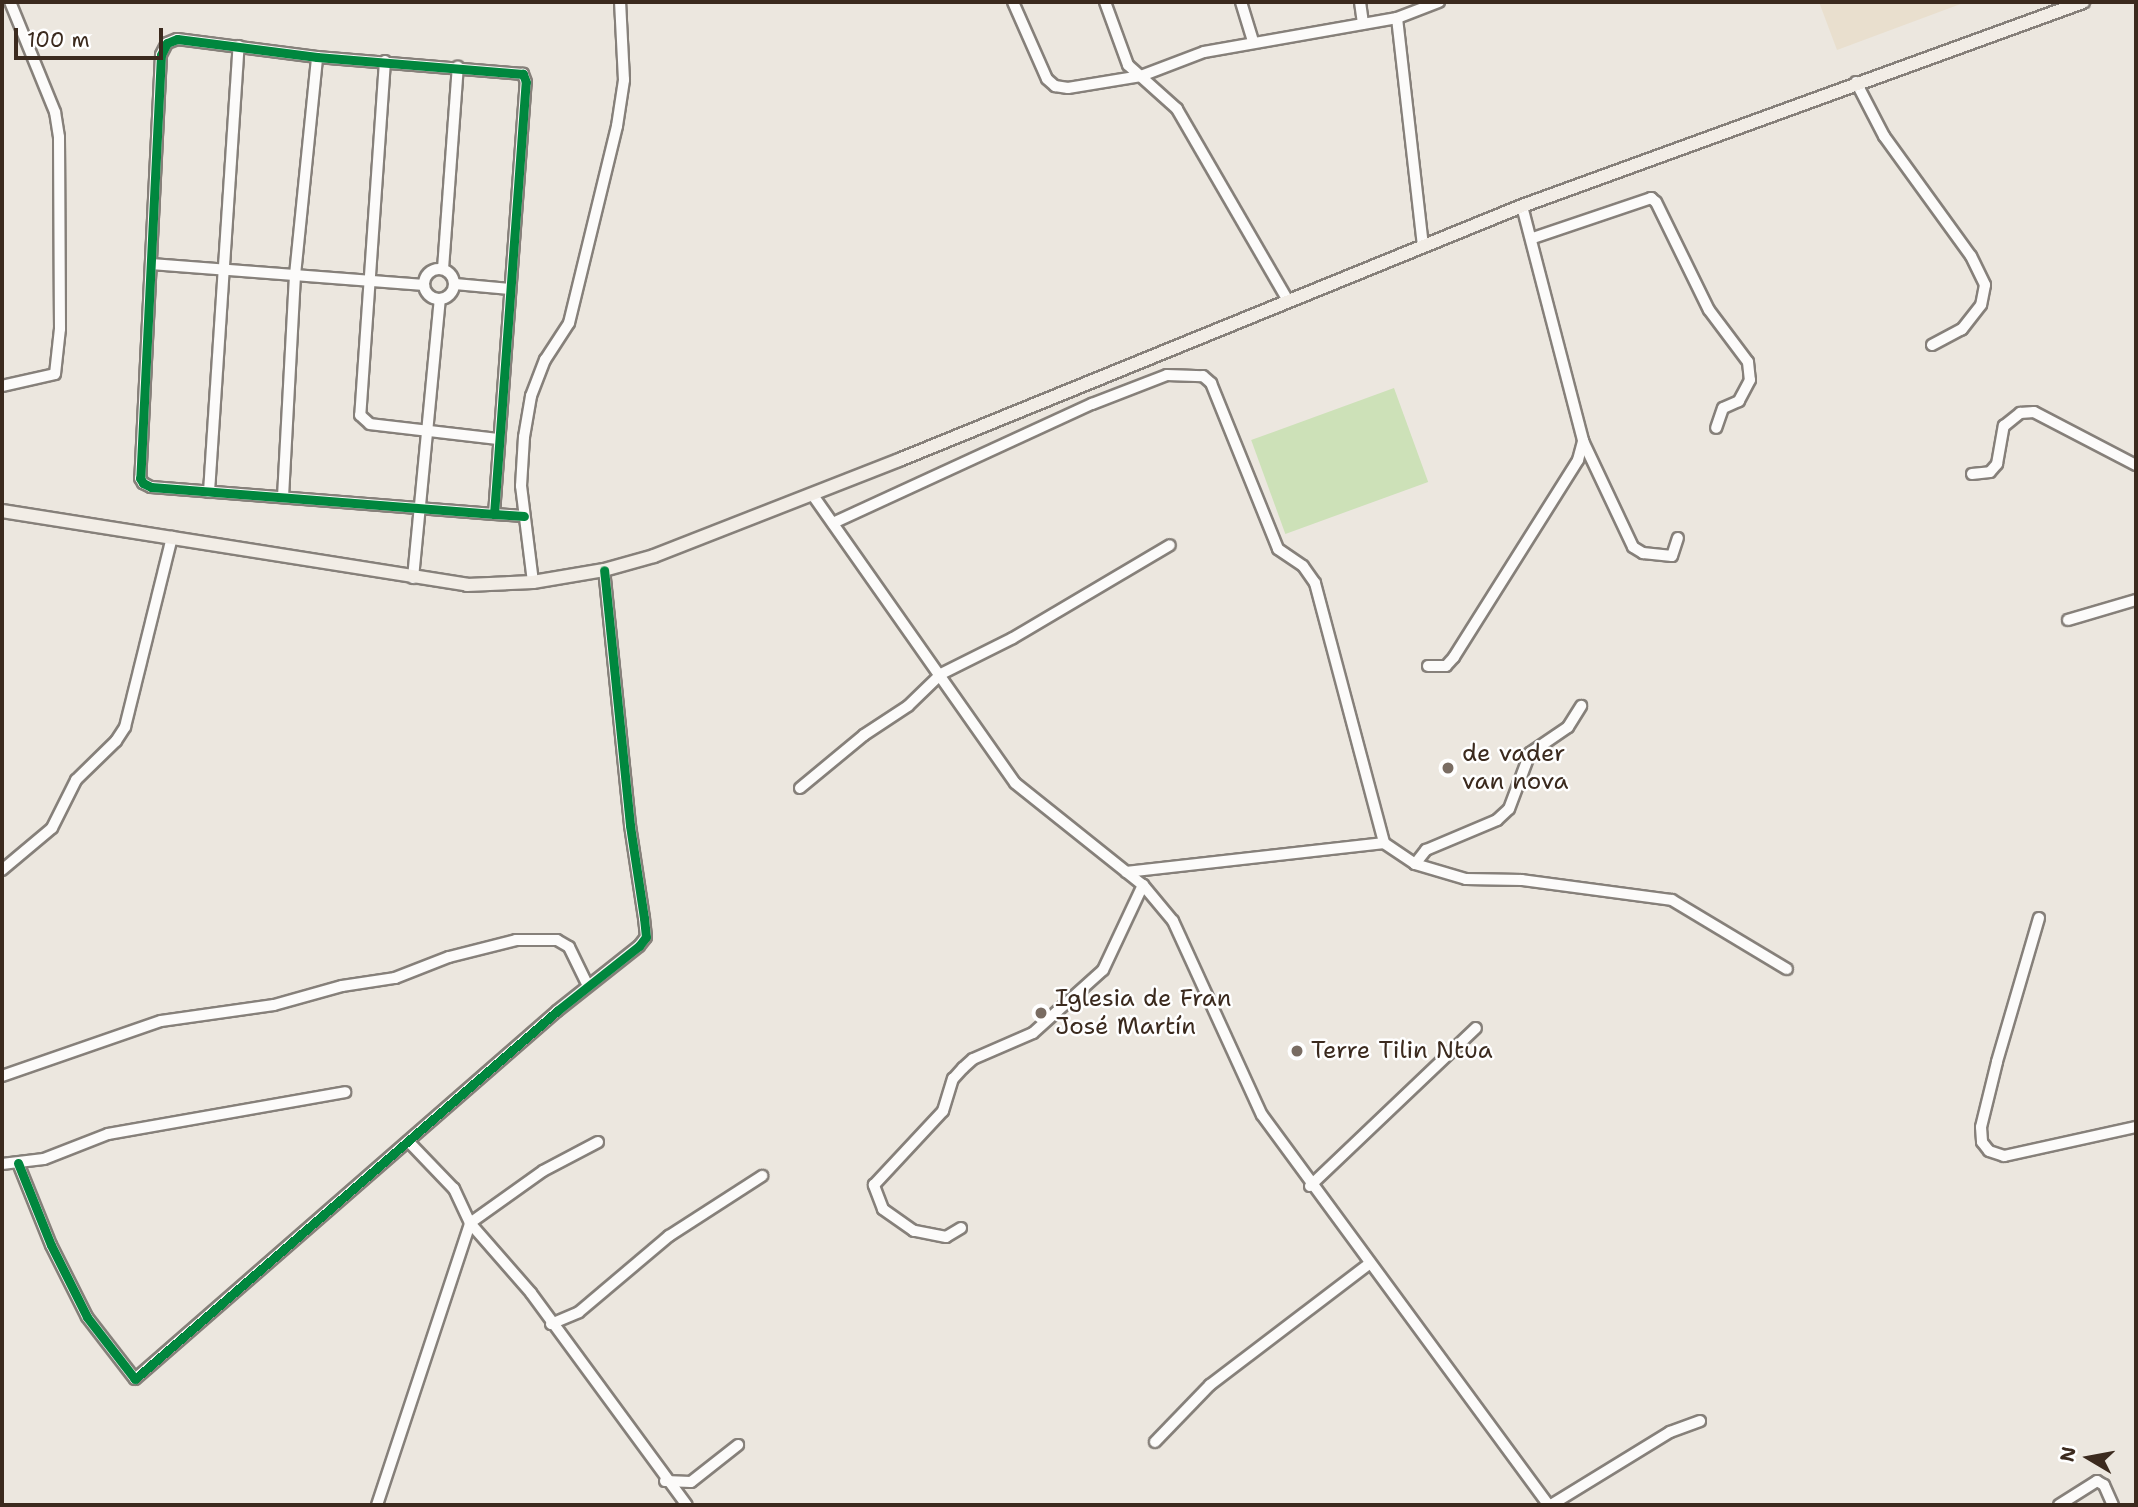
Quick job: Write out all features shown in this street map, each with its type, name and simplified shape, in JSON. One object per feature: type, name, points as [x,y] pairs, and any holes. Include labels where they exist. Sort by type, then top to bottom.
[{"type":"main road","points":[[2,511],[467,585],[533,582],[604,570],[654,556],[812,494],[1286,299],[1522,206],[1856,82],[2083,2]]},
{"type":"street","points":[[2,386],[55,374],[60,329],[59,137],[55,112],[9,2]]},
{"type":"street","points":[[533,582],[524,516],[523,449],[531,396],[545,360],[569,323],[617,126],[624,80],[621,2]]},
{"type":"street","points":[[1013,2],[1047,79],[1055,86],[1141,76],[1204,52],[1254,41],[1396,18],[1439,2]]},
{"type":"street","points":[[1105,2],[1120,51],[1141,76],[1177,109],[1286,299]]},
{"type":"street","points":[[1241,2],[1254,41]]},
{"type":"street","points":[[1360,2],[1363,24]]},
{"type":"street","points":[[1396,18],[1423,247]]},
{"type":"street","points":[[494,514],[497,439],[526,82],[517,72],[317,57],[177,38],[167,43],[161,55],[140,478],[151,487],[424,509],[494,514],[524,516]]},
{"type":"street","points":[[209,492],[239,46]]},
{"type":"street","points":[[283,497],[295,275],[317,57]]},
{"type":"street","points":[[385,61],[360,415],[370,424],[497,439]]},
{"type":"street","points":[[458,67],[443,269],[455,284],[510,289]]},
{"type":"street","points":[[1856,82],[1884,136],[1971,256],[1985,285],[1981,305],[1962,329],[1931,345]]},
{"type":"street","points":[[1533,239],[1651,198],[1656,202],[1709,310],[1748,362],[1750,380],[1739,401],[1723,408],[1716,428]]},
{"type":"street","points":[[1522,206],[1533,239],[1583,441],[1633,547],[1643,553],[1672,556],[1678,538]]},
{"type":"street","points":[[151,264],[424,285]]},
{"type":"street","points":[[440,300],[427,294],[424,285],[430,272],[443,269]]},
{"type":"street","points":[[440,300],[452,293],[455,284]]},
{"type":"street","points":[[414,578],[424,509],[440,300]]},
{"type":"street","points":[[833,523],[1104,399],[1167,375],[1203,376],[1211,383],[1279,549],[1303,566],[1315,583],[1384,843]]},
{"type":"street","points":[[1972,474],[1990,472],[1997,464],[2004,426],[2020,412],[2034,412],[2136,466]]},
{"type":"street","points":[[1428,666],[1446,666],[1454,657],[1578,460],[1583,441]]},
{"type":"street","points":[[812,494],[1015,783],[1143,886],[1173,921],[1262,1115],[1310,1186],[1550,1505],[1670,1432],[1700,1421]]},
{"type":"street","points":[[2,870],[52,828],[76,780],[116,741],[125,727],[172,537]]},
{"type":"street","points":[[800,788],[856,741],[908,706],[940,674],[1013,638],[1170,545]]},
{"type":"street","points":[[18,1163],[51,1245],[87,1317],[135,1379],[646,937],[604,570]]},
{"type":"street","points":[[2068,620],[2136,600]]},
{"type":"street","points":[[1415,864],[1426,850],[1497,820],[1509,810],[1530,753],[1573,722],[1581,706]]},
{"type":"street","points":[[1126,872],[1384,843],[1415,864],[1466,879],[1522,880],[1672,900],[1787,969]]},
{"type":"street","points":[[961,1228],[946,1237],[914,1231],[883,1209],[874,1185],[943,1111],[953,1079],[973,1059],[1034,1033],[1068,1007],[1103,970],[1143,886]]},
{"type":"street","points":[[2039,918],[1980,1127],[1983,1142],[1989,1151],[2004,1156],[2136,1127]]},
{"type":"street","points":[[2,1076],[161,1021],[274,1005],[342,986],[395,978],[449,957],[516,940],[557,940],[569,947],[588,986]]},
{"type":"street","points":[[1310,1186],[1476,1028]]},
{"type":"street","points":[[2,1164],[18,1163],[108,1134],[345,1092]]},
{"type":"street","points":[[408,1141],[454,1189],[470,1223],[551,1324],[665,1481],[687,1505]]},
{"type":"street","points":[[377,1505],[470,1223],[543,1171],[598,1142]]},
{"type":"street","points":[[551,1324],[579,1312],[669,1236],[762,1176]]},
{"type":"street","points":[[1155,1442],[1210,1385],[1370,1263]]},
{"type":"street","points":[[665,1481],[691,1482],[738,1445]]},
{"type":"street","points":[[2059,1505],[2097,1480],[2104,1485],[2113,1505]]},
{"type":"shaded area","points":[[1819,2],[1966,2],[1837,50]]},
{"type":"green space","points":[[1394,388],[1428,482],[1285,534],[1251,440]]},
{"type":"cycle path","points":[[494,514],[526,82],[523,74],[317,57],[177,39],[167,43],[161,55],[140,478],[143,483],[151,487],[494,514],[524,516]]},
{"type":"cycle path","points":[[18,1163],[51,1245],[87,1317],[135,1379],[557,1011],[639,946],[646,937],[630,825],[604,570]]},
{"type":"place","name":"de vader van nova","points":[[1448,768]]},
{"type":"place","name":"Iglesia de Fran José Martín","points":[[1041,1013]]},
{"type":"place","name":"Terre Tilin Ntua","points":[[1297,1051]]}]
